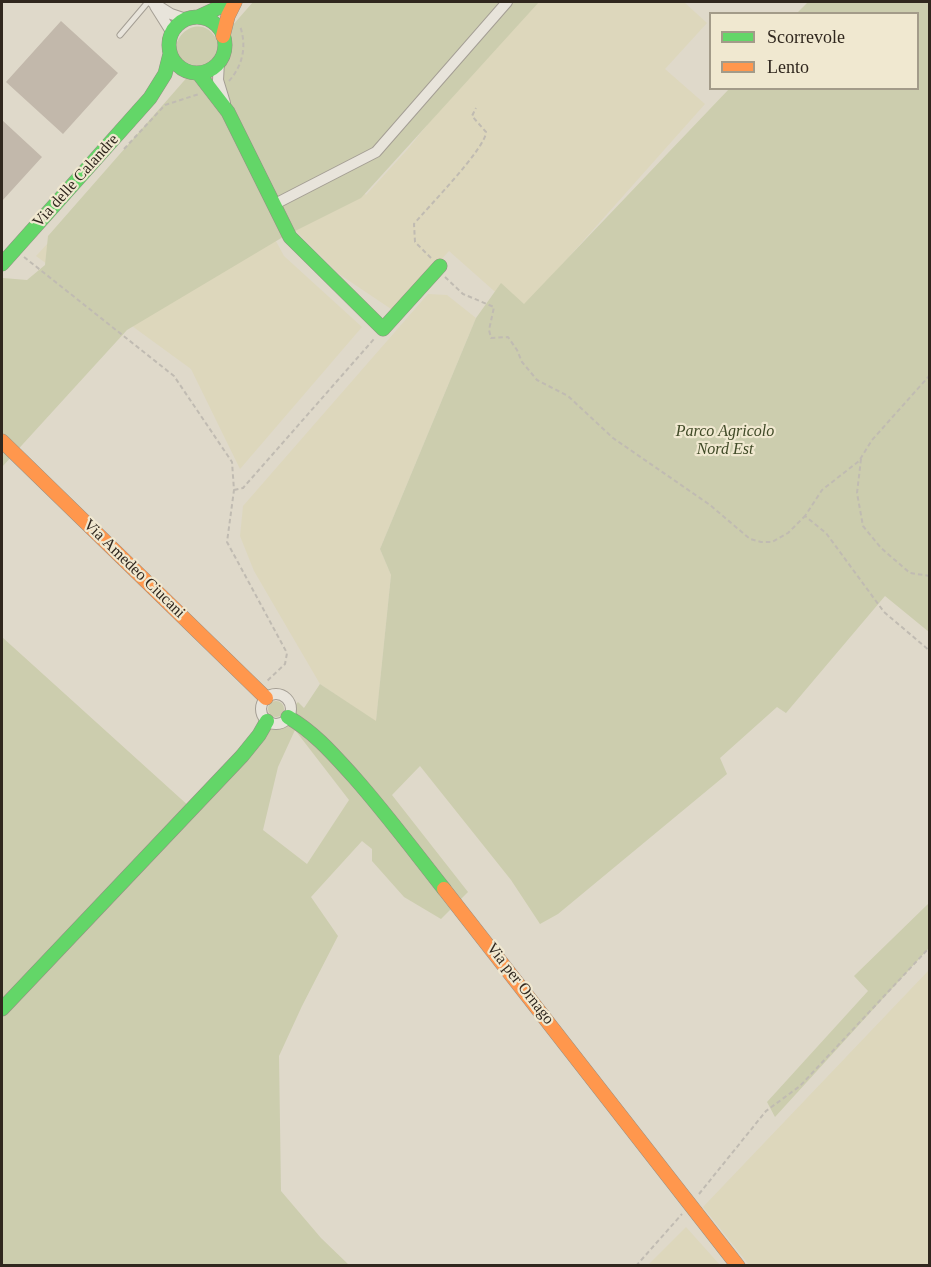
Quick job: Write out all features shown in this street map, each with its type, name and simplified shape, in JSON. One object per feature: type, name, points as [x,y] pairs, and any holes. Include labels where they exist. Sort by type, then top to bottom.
[{"type":"street","points":[[150,2],[171,14],[215,24],[223,36]]},
{"type":"street","points":[[150,2],[165,19],[172,33],[179,24],[232,5]]},
{"type":"street","points":[[274,204],[376,152],[507,2]]},
{"type":"street","points":[[216,88],[219,62],[224,51],[223,36],[232,5]]},
{"type":"street","name":"Via delle Calandre","points":[[2,264],[150,98],[166,72],[172,33]]},
{"type":"street","points":[[170,54],[179,66],[197,73],[216,88],[290,237],[383,329],[439,267]]},
{"type":"street","name":"Via delle Calandre","points":[[150,98],[176,79],[210,69],[219,62]]},
{"type":"street","name":"Via Amedeo Ciucani","points":[[2,441],[262,693]]},
{"type":"street","points":[[262,693],[284,697],[290,706],[288,717],[278,724],[267,721],[261,711],[262,693]]},
{"type":"street","name":"Via per Ornago","points":[[288,717],[297,721],[325,747],[375,800],[477,928],[738,1266]]},
{"type":"street","points":[[2,1009],[242,756],[267,721]]},
{"type":"lane","points":[[120,35],[150,2]]},
{"type":"path","points":[[118,155],[165,105],[216,88],[236,73],[242,59],[242,33],[232,5]]},
{"type":"path","points":[[476,108],[472,117],[486,132],[486,138],[414,224],[415,242],[463,294],[494,307],[489,330],[491,338],[508,337],[522,362],[537,380],[568,396],[613,438],[710,505],[750,539],[772,542],[788,533],[805,516],[822,490],[859,461],[872,440],[930,375]]},
{"type":"path","points":[[15,249],[174,376],[232,462],[234,490],[228,542],[287,654],[285,664],[262,693]]},
{"type":"path","points":[[234,490],[243,488],[383,329]]},
{"type":"path","points":[[930,375],[875,438],[860,460],[857,492],[863,526],[881,548],[910,573],[930,576]]},
{"type":"path","points":[[805,516],[826,533],[884,612],[930,651]]},
{"type":"path","points":[[636,1266],[690,1205],[766,1111],[800,1086],[930,947]]},
{"type":"shaded area","points":[[522,2],[684,2],[707,23],[665,69],[705,104],[519,313],[449,251],[394,311],[339,274],[293,228],[344,172],[366,195],[407,150],[489,48]]},
{"type":"shaded area","points":[[205,109],[284,256],[362,327],[240,469],[191,369],[36,256],[167,115]]},
{"type":"shaded area","points":[[428,294],[447,295],[476,318],[380,549],[391,575],[376,722],[320,684],[254,571],[240,536],[243,506]]},
{"type":"shaded area","points":[[929,970],[929,1265],[749,1265],[703,1207]]},
{"type":"shaded area","points":[[686,1227],[720,1265],[648,1265]]},
{"type":"green space","points":[[253,2],[539,2],[361,198],[283,237],[127,330],[2,467],[3,278],[27,280],[45,265],[48,236],[197,66],[183,60],[177,52],[177,42],[182,34],[190,28],[200,26],[210,31],[218,42]]},
{"type":"green space","name":"Parco Agricolo Nord Est","points":[[808,2],[929,2],[929,632],[885,596],[786,713],[777,707],[720,758],[727,774],[558,914],[540,924],[511,880],[420,766],[392,795],[468,892],[441,919],[404,897],[372,861],[372,849],[362,841],[311,897],[338,936],[279,1056],[281,1191],[321,1238],[349,1265],[2,1265],[2,637],[191,808],[298,702],[304,708],[320,684],[376,721],[391,575],[380,549],[476,318],[501,283],[524,304],[728,90],[919,90],[919,12],[798,12]],"holes":[[[295,730],[349,800],[307,864],[263,830],[278,767]]]},
{"type":"green space","points":[[273,701],[279,701],[284,709],[282,715],[273,717],[268,712],[268,706]]},
{"type":"green space","points":[[929,903],[929,948],[775,1117],[767,1102],[868,991],[854,976]]},
{"type":"building","points":[[61,21],[118,73],[63,134],[6,82]]},
{"type":"building","points":[[2,120],[42,157],[2,201]]},
{"type":"traffic: fast","points":[[198,17],[231,2]]},
{"type":"traffic: fast","points":[[197,17],[208,19],[217,25],[223,34],[225,45],[223,56],[217,65],[208,71],[197,73],[186,71],[177,65],[171,56],[169,45],[171,34],[177,25],[186,19],[197,17]]},
{"type":"traffic: fast","points":[[2,264],[150,98],[165,74],[170,54]]},
{"type":"traffic: fast","points":[[198,73],[228,112],[290,237],[383,329],[440,266]]},
{"type":"traffic: fast","points":[[288,717],[315,736],[346,768],[444,889]]},
{"type":"traffic: fast","points":[[2,1009],[242,756],[267,721]]},
{"type":"traffic: slow","points":[[223,36],[228,16],[235,2]]},
{"type":"traffic: slow","points":[[2,441],[266,698]]},
{"type":"traffic: slow","points":[[444,889],[738,1266]]}]
